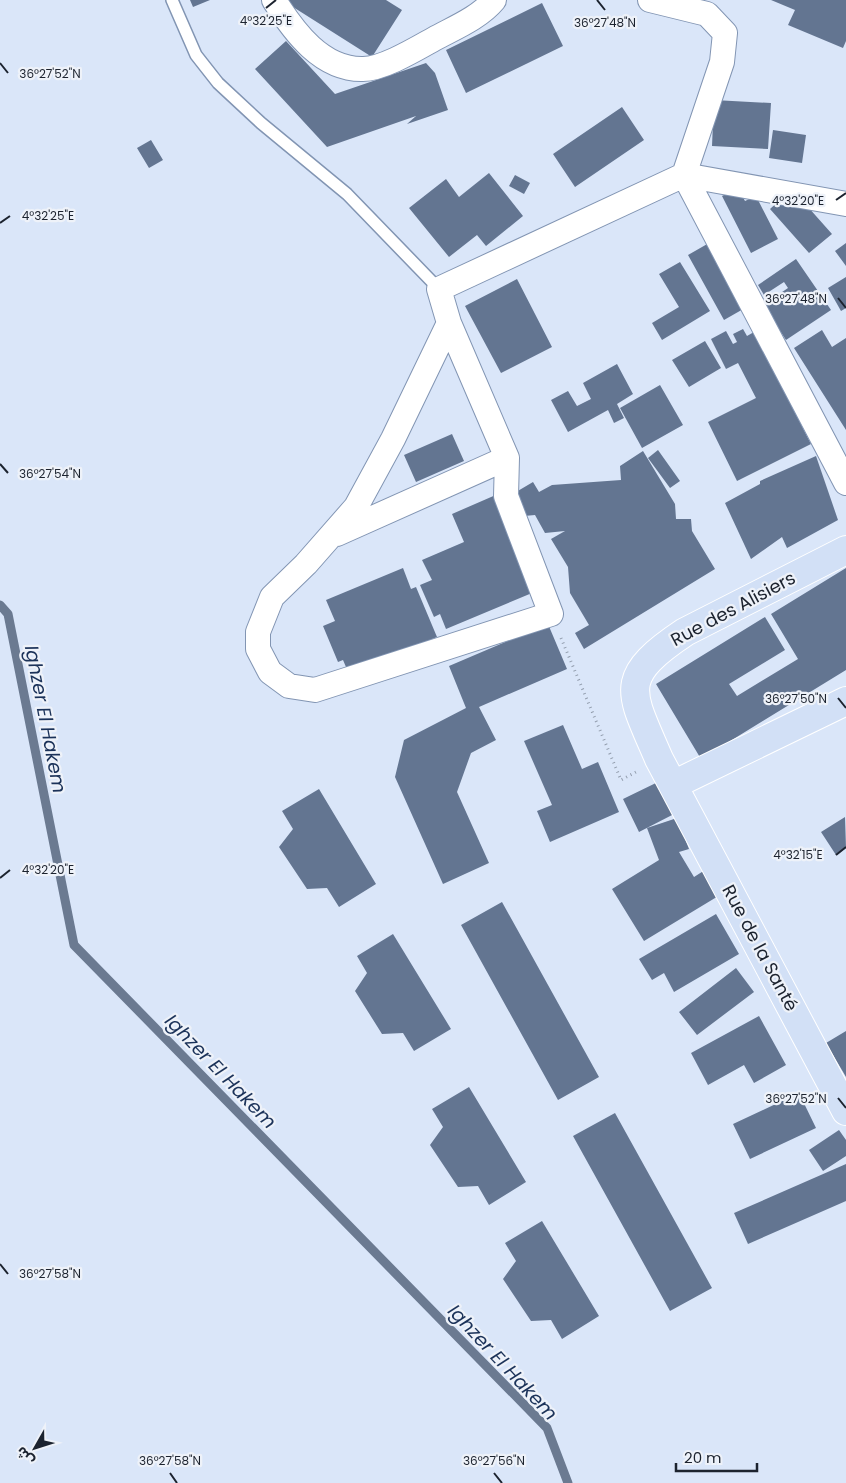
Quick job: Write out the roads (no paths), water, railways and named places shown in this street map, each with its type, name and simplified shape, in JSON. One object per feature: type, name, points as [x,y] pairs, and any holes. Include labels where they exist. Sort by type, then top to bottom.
[{"type":"main road","name":"Rue des Alisiers","points":[[674,784],[659,759],[638,710],[634,694],[636,679],[641,668],[662,647],[685,632],[846,550]]},
{"type":"main road","points":[[674,784],[846,701]]},
{"type":"main road","name":"Rue de la Santé","points":[[674,784],[846,1110]]},
{"type":"street","points":[[274,0],[299,36],[320,54],[340,67],[365,69],[385,63],[425,44],[486,10],[494,0]]},
{"type":"street","points":[[650,0],[707,14],[725,33],[722,62],[684,175],[846,484]]},
{"type":"street","points":[[449,324],[393,439],[356,507],[331,537],[272,597],[258,632],[258,650],[270,672],[290,686],[315,690],[551,614],[506,496],[507,458],[449,324],[439,289],[684,175],[846,204]]},
{"type":"street","points":[[331,537],[507,458]]},
{"type":"lane","points":[[172,0],[196,56],[218,83],[261,124],[347,194],[439,289]]},
{"type":"waterway","name":"Ighzer El Hakem","points":[[0,605],[8,614],[74,945],[547,1428],[568,1483]]}]
